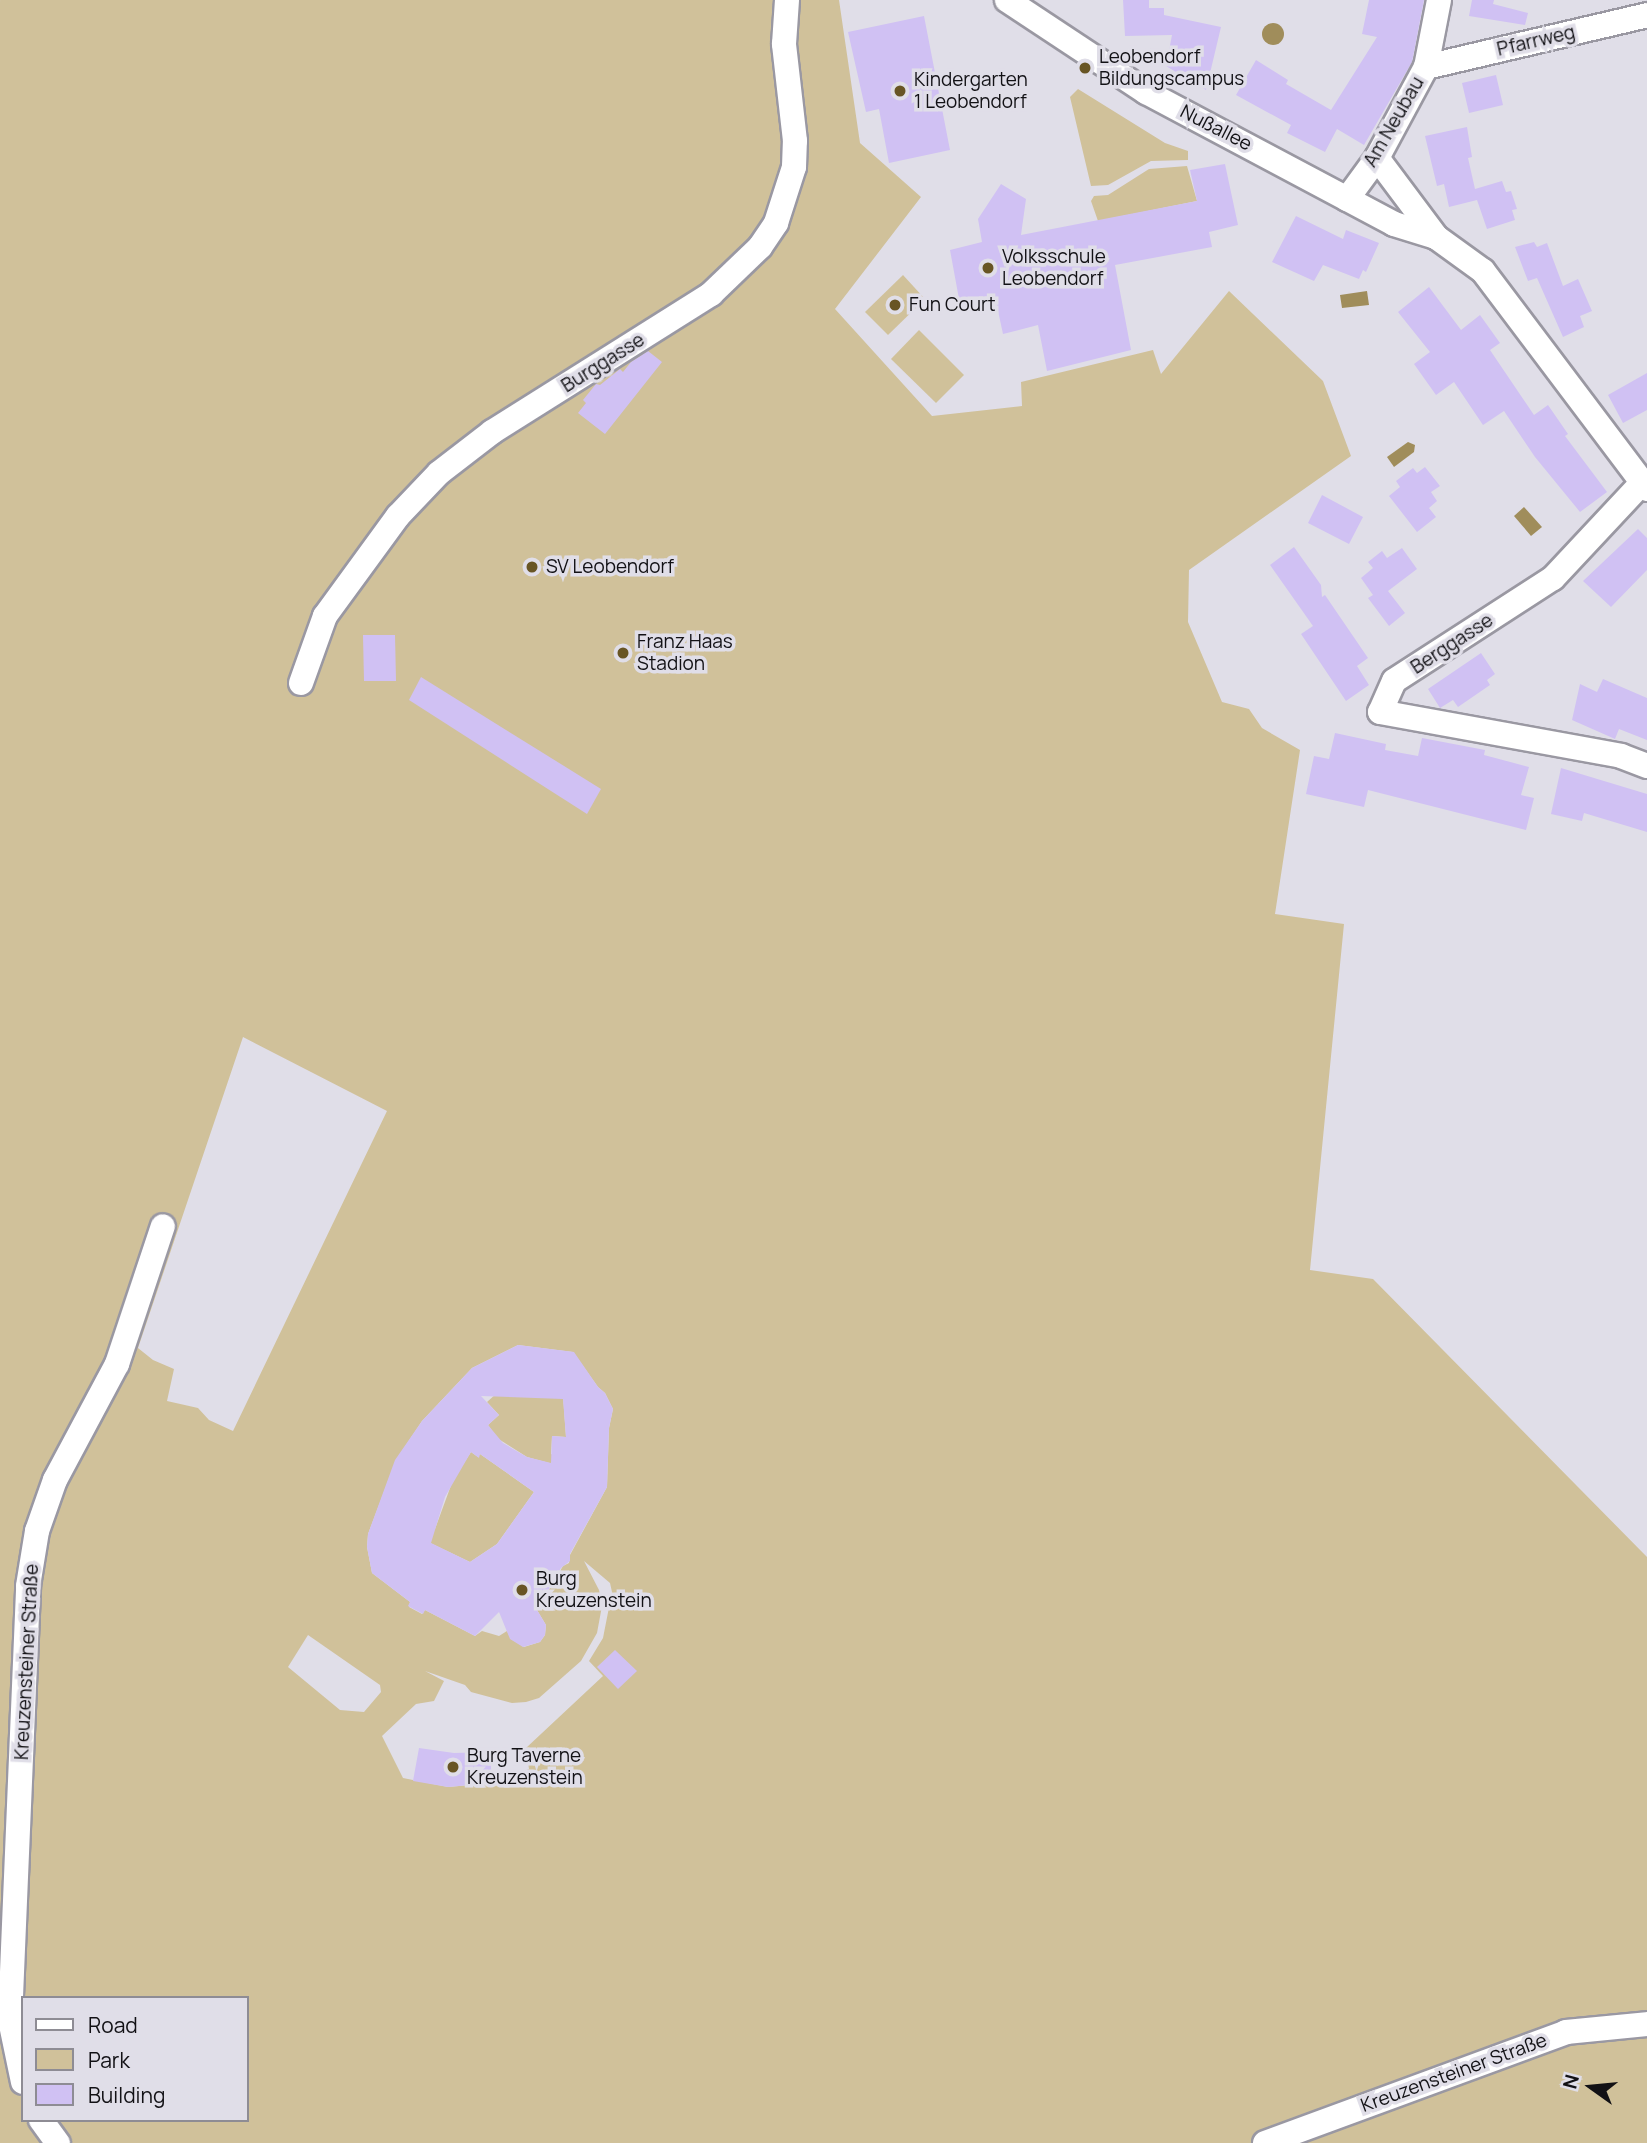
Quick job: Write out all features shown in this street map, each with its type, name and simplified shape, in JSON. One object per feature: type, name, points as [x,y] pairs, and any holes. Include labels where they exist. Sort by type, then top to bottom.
[{"type":"street","name":"Burggasse","points":[[301,683],[326,615],[398,516],[439,473],[492,432],[711,294],[760,247],[776,223],[794,167],[795,141],[785,44],[787,0]]},
{"type":"street","name":"Nußallee","points":[[1007,0],[1146,92],[1394,224],[1436,237]]},
{"type":"street","name":"Am Neubau","points":[[1348,199],[1377,158],[1426,67],[1439,0]]},
{"type":"street","name":"Pfarrweg","points":[[1426,67],[1647,15]]},
{"type":"street","name":"Nußallee","points":[[1377,158],[1436,237],[1483,271],[1644,487]]},
{"type":"street","name":"Berggasse","points":[[1644,487],[1553,578],[1394,681],[1380,712],[1609,754],[1647,766]]},
{"type":"street","name":"Kreuzensteiner Straße","points":[[21,2072],[10,2020],[28,1586],[37,1531],[55,1480],[117,1364],[163,1226]]},
{"type":"street","name":"Kreuzensteiner Straße","points":[[1265,2143],[1566,2032],[1647,2024]]},
{"type":"street","points":[[42,2122],[58,2143]]},
{"type":"green space","points":[[0,0],[839,0],[860,143],[921,197],[835,309],[932,416],[1022,406],[1021,382],[1153,350],[1161,374],[1229,291],[1323,381],[1351,456],[1189,570],[1188,622],[1222,702],[1249,709],[1262,728],[1300,750],[1275,914],[1344,924],[1310,1270],[1373,1279],[1647,1557],[1647,2143],[0,2143]],"holes":[[[243,1037],[387,1111],[233,1431],[209,1420],[198,1408],[167,1401],[174,1369],[153,1360],[138,1348]],[[518,1345],[573,1352],[605,1393],[613,1409],[609,1428],[607,1487],[570,1555],[569,1563],[563,1566],[537,1610],[546,1625],[545,1635],[540,1642],[524,1647],[511,1639],[507,1631],[499,1636],[482,1631],[475,1636],[425,1610],[422,1614],[409,1607],[410,1602],[372,1573],[367,1547],[368,1534],[396,1460],[422,1421],[472,1368]],[[584,1561],[610,1583],[612,1592],[603,1638],[589,1661],[603,1676],[526,1748],[529,1769],[492,1783],[448,1787],[403,1778],[382,1736],[416,1704],[434,1701],[444,1681],[425,1671],[465,1685],[471,1692],[512,1703],[539,1698],[581,1661],[597,1633],[602,1606],[599,1590]],[[308,1635],[380,1685],[381,1692],[364,1712],[340,1710],[288,1667]]]},
{"type":"green space","points":[[1078,89],[1165,143],[1188,151],[1188,160],[1151,161],[1108,185],[1091,186],[1070,97]]},
{"type":"green space","points":[[1187,166],[1197,201],[1098,221],[1091,201],[1094,196],[1108,195],[1149,169]]},
{"type":"green space","name":"Fun Court","points":[[903,275],[925,299],[888,335],[865,312]]},
{"type":"green space","points":[[919,330],[964,375],[936,403],[891,359]]},
{"type":"green space","points":[[497,1393],[563,1396],[566,1437],[552,1436],[551,1454],[576,1465],[575,1470],[527,1457],[497,1438],[488,1425],[499,1415],[487,1402]]},
{"type":"green space","points":[[471,1452],[478,1457],[480,1454],[534,1492],[497,1544],[470,1562],[426,1541],[428,1534],[435,1529],[453,1480]]},
{"type":"shaded area","points":[[1269,23],[1277,23],[1284,30],[1284,38],[1277,45],[1269,45],[1262,38],[1262,30]]},
{"type":"shaded area","points":[[1367,291],[1369,305],[1342,308],[1340,295]]},
{"type":"shaded area","points":[[1408,442],[1415,445],[1414,452],[1394,467],[1387,457]]},
{"type":"shaded area","points":[[1524,507],[1542,527],[1531,536],[1514,516]]},
{"type":"building","points":[[1123,0],[1149,0],[1149,8],[1164,8],[1164,15],[1221,27],[1206,90],[1166,66],[1172,35],[1125,36]]},
{"type":"building","points":[[1369,0],[1424,0],[1412,62],[1364,145],[1337,129],[1325,152],[1287,133],[1291,125],[1236,95],[1256,60],[1288,80],[1286,84],[1331,110],[1377,37],[1362,34]]},
{"type":"building","points":[[1472,0],[1494,0],[1493,4],[1528,13],[1525,25],[1469,16]]},
{"type":"building","name":"Kindergarten 1 Leobendorf","points":[[924,16],[950,150],[889,163],[879,109],[866,112],[848,32]]},
{"type":"building","points":[[1496,75],[1503,105],[1469,113],[1462,83]]},
{"type":"building","points":[[1467,127],[1472,157],[1468,158],[1475,189],[1502,181],[1506,192],[1511,191],[1517,209],[1512,210],[1515,220],[1487,229],[1477,200],[1449,207],[1444,184],[1437,186],[1425,136]]},
{"type":"building","name":"Volksschule Leobendorf","points":[[1225,164],[1238,225],[1209,232],[1212,247],[1115,265],[1131,350],[1047,371],[1038,325],[1003,334],[995,297],[968,302],[967,297],[959,299],[950,250],[982,242],[978,219],[1001,184],[1026,199],[1021,235],[1197,201],[1190,170]]},
{"type":"building","points":[[1296,216],[1343,239],[1346,230],[1379,243],[1366,272],[1363,270],[1359,279],[1323,265],[1314,281],[1272,262]]},
{"type":"building","points":[[1534,242],[1537,247],[1547,243],[1563,286],[1578,279],[1592,311],[1580,316],[1584,327],[1563,337],[1537,278],[1528,281],[1515,247]]},
{"type":"building","points":[[1429,287],[1461,330],[1480,315],[1500,343],[1490,350],[1534,415],[1548,405],[1568,434],[1565,436],[1607,492],[1580,512],[1535,457],[1504,411],[1483,425],[1454,382],[1436,395],[1414,364],[1430,352],[1398,312]]},
{"type":"building","points":[[648,351],[662,362],[605,434],[578,413],[586,403],[583,400],[596,384],[600,385],[620,369],[623,372],[631,362]]},
{"type":"building","points":[[1647,373],[1647,410],[1623,423],[1608,395]]},
{"type":"building","points":[[1425,467],[1440,486],[1431,492],[1437,501],[1429,508],[1436,517],[1417,532],[1389,496],[1400,487],[1396,481],[1413,468],[1417,473]]},
{"type":"building","points":[[1322,495],[1363,517],[1349,544],[1308,523]]},
{"type":"building","points":[[1638,529],[1647,538],[1647,570],[1611,607],[1583,581]]},
{"type":"building","points":[[1294,547],[1321,585],[1322,597],[1325,595],[1368,658],[1357,666],[1369,685],[1346,701],[1301,634],[1313,626],[1270,565]]},
{"type":"building","points":[[1402,548],[1417,569],[1388,591],[1405,613],[1389,626],[1368,598],[1373,595],[1361,578],[1373,568],[1368,562],[1382,551],[1387,558]]},
{"type":"building","points":[[363,635],[395,635],[396,681],[364,681]]},
{"type":"building","points":[[1481,653],[1495,674],[1487,680],[1490,685],[1458,707],[1453,700],[1440,708],[1428,689]]},
{"type":"building","points":[[421,677],[601,789],[587,814],[409,700]]},
{"type":"building","points":[[1603,679],[1647,698],[1647,740],[1619,729],[1615,739],[1572,720],[1580,684],[1597,692]]},
{"type":"building","points":[[1335,733],[1386,744],[1385,750],[1418,756],[1422,738],[1485,750],[1484,755],[1529,767],[1521,795],[1534,798],[1526,830],[1368,790],[1364,807],[1306,794],[1314,756],[1329,759]]},
{"type":"building","points":[[1561,768],[1647,794],[1647,832],[1584,813],[1582,821],[1551,814]]},
{"type":"building","name":"Burg Kreuzenstein","points":[[518,1345],[574,1352],[605,1393],[613,1409],[609,1428],[607,1487],[570,1554],[570,1561],[561,1568],[537,1610],[546,1625],[545,1635],[540,1642],[523,1647],[510,1639],[499,1612],[475,1636],[425,1610],[423,1614],[408,1606],[410,1602],[372,1573],[367,1547],[368,1534],[395,1460],[422,1421],[472,1368]],"holes":[[[481,1396],[563,1399],[566,1437],[552,1436],[551,1463],[527,1457],[503,1443],[488,1425],[499,1415]],[[471,1452],[479,1458],[480,1454],[534,1492],[497,1544],[470,1562],[431,1543],[445,1497]]]},
{"type":"building","points":[[615,1650],[637,1671],[618,1689],[597,1667]]},
{"type":"building","name":"Burg Taverne Kreuzenstein","points":[[419,1748],[454,1753],[490,1752],[492,1783],[448,1787],[413,1781]]},
{"type":"place","name":"Leobendorf Bildungscampus","points":[[1085,68]]},
{"type":"place","name":"Kindergarten 1 Leobendorf","points":[[900,91]]},
{"type":"place","name":"Volksschule Leobendorf","points":[[988,268]]},
{"type":"place","name":"Fun Court","points":[[895,305]]},
{"type":"place","name":"SV Leobendorf","points":[[532,567]]},
{"type":"place","name":"Franz Haas Stadion","points":[[623,653]]},
{"type":"place","name":"Burg Kreuzenstein","points":[[522,1590]]},
{"type":"place","name":"Burg Taverne Kreuzenstein","points":[[453,1767]]}]
